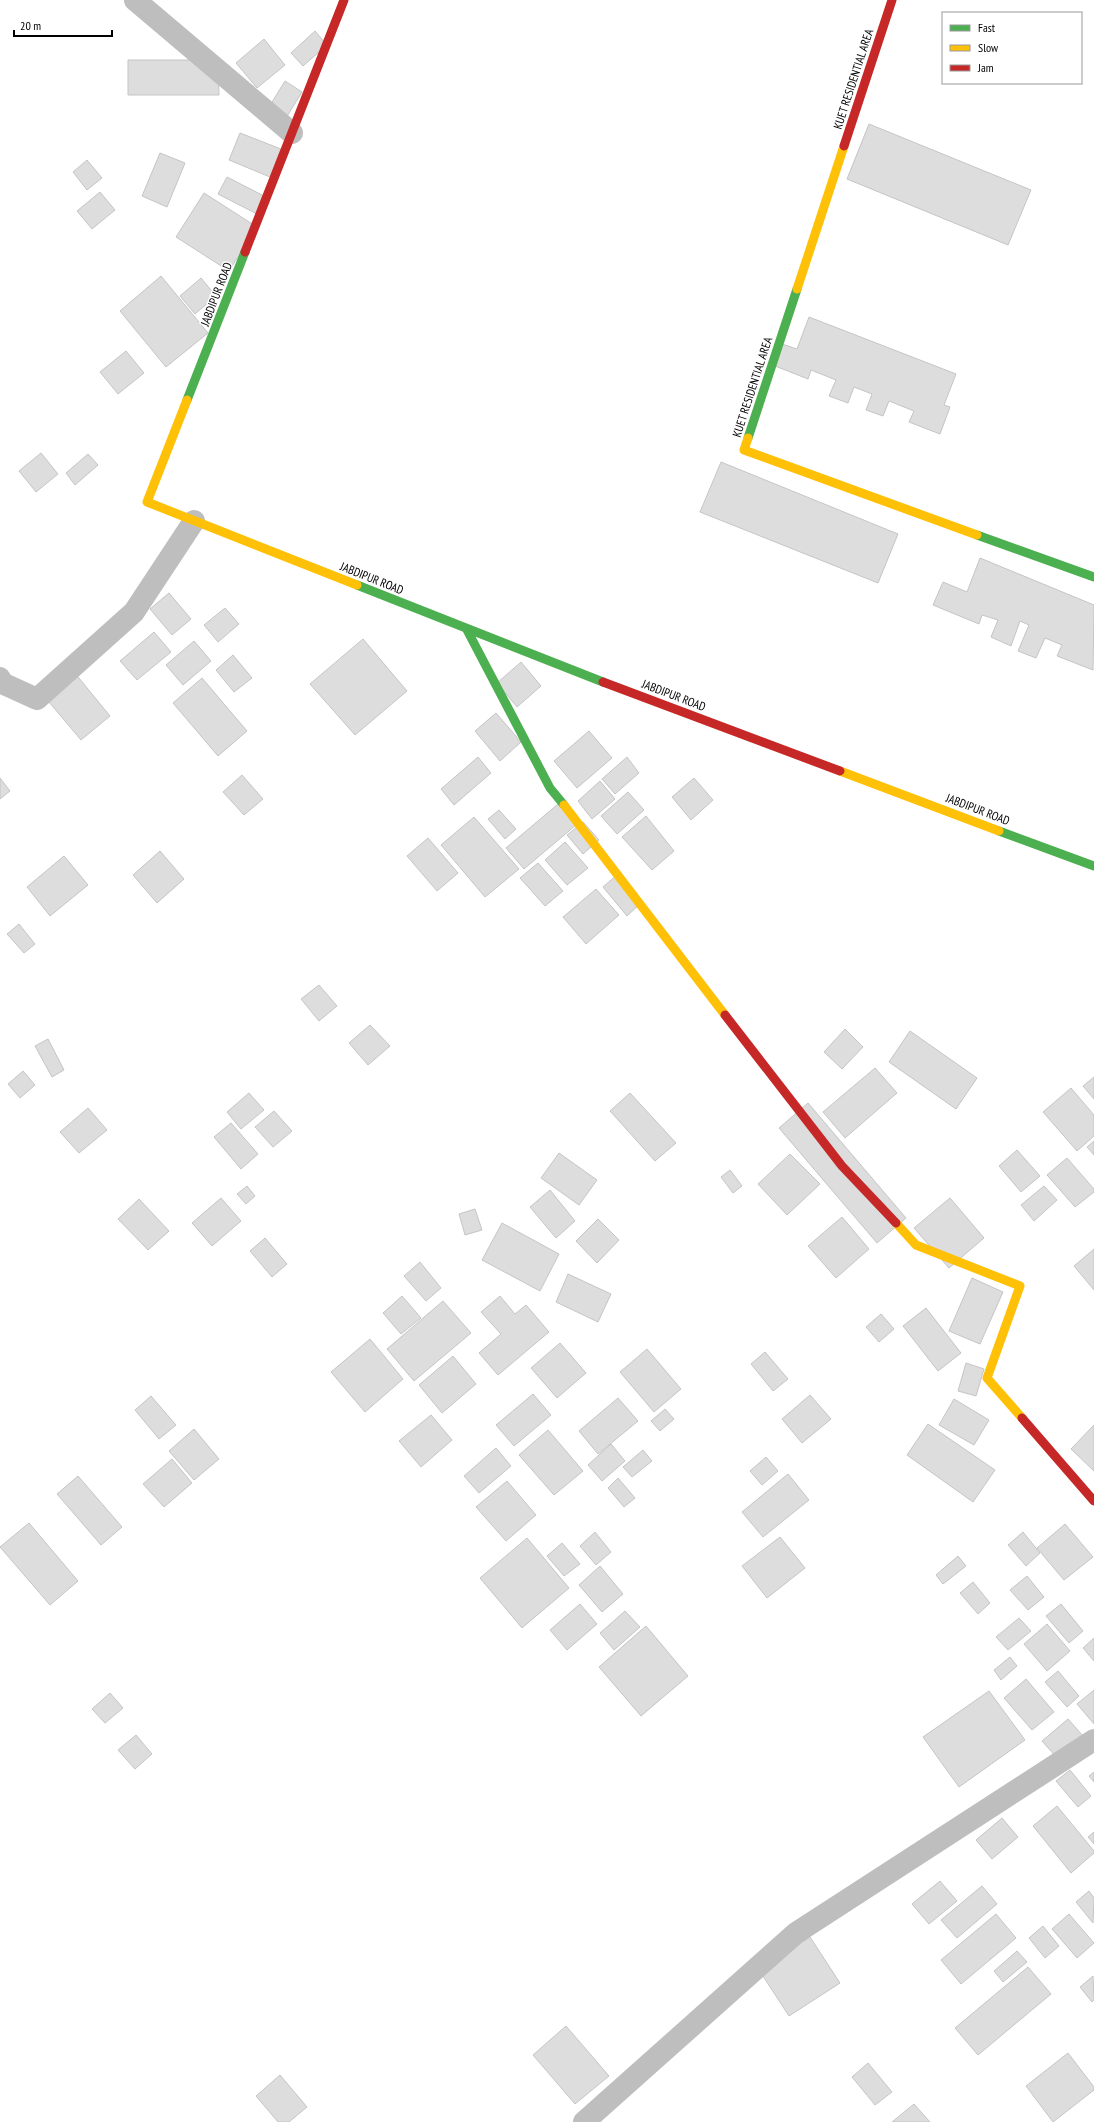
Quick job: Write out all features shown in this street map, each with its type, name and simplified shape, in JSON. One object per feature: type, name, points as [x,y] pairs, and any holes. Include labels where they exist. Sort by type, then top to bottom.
[{"type":"street","points":[[135,0],[292,133]]},
{"type":"street","name":"JABDIPUR ROAD","points":[[344,0],[147,502],[466,628],[1094,866]]},
{"type":"street","name":"KUET RESIDENTIAL AREA","points":[[892,0],[744,450],[1094,577]]},
{"type":"street","points":[[0,678],[2,683],[37,699],[134,612],[194,521]]},
{"type":"street","points":[[466,628],[550,788],[842,1166],[916,1245],[1020,1286],[987,1378],[1094,1501]]},
{"type":"street","points":[[584,2122],[796,1933],[1094,1740]]},
{"type":"building","points":[[315,31],[327,45],[303,66],[291,53]]},
{"type":"building","points":[[264,39],[285,65],[257,88],[236,63]]},
{"type":"building","points":[[128,60],[218,60],[219,95],[128,95]]},
{"type":"building","points":[[285,81],[302,92],[286,118],[269,107]]},
{"type":"building","points":[[869,124],[1031,190],[1008,245],[847,179]]},
{"type":"building","points":[[240,133],[281,149],[270,177],[229,160]]},
{"type":"building","points":[[160,153],[185,163],[167,207],[142,196]]},
{"type":"building","points":[[87,160],[102,178],[87,190],[73,172]]},
{"type":"building","points":[[227,177],[266,197],[257,214],[218,194]]},
{"type":"building","points":[[100,192],[115,210],[92,229],[77,211]]},
{"type":"building","points":[[204,193],[257,227],[229,271],[176,237]]},
{"type":"building","points":[[161,276],[208,333],[166,367],[120,311]]},
{"type":"building","points":[[201,278],[216,296],[195,314],[180,296]]},
{"type":"building","points":[[809,317],[956,374],[944,405],[950,407],[940,434],[909,422],[914,411],[889,401],[883,416],[866,410],[872,394],[854,387],[848,403],[829,396],[836,380],[811,370],[808,379],[770,364],[779,343],[797,349]]},
{"type":"building","points":[[126,351],[144,373],[118,394],[100,372]]},
{"type":"building","points":[[41,453],[58,474],[36,492],[19,471]]},
{"type":"building","points":[[88,454],[98,465],[75,485],[66,473]]},
{"type":"building","points":[[721,462],[898,534],[878,583],[700,512]]},
{"type":"building","points":[[980,558],[1094,605],[1093,670],[1057,656],[1062,645],[1045,638],[1036,658],[1018,651],[1029,625],[1020,621],[1011,646],[991,637],[998,620],[982,615],[979,624],[933,605],[943,582],[967,592]]},
{"type":"building","points":[[169,593],[191,619],[172,635],[150,609]]},
{"type":"building","points":[[225,608],[239,624],[218,642],[204,625]]},
{"type":"building","points":[[154,632],[171,652],[137,680],[120,661]]},
{"type":"building","points":[[363,639],[407,691],[355,735],[310,684]]},
{"type":"building","points":[[194,641],[211,661],[183,685],[166,665]]},
{"type":"building","points":[[233,655],[252,678],[234,692],[216,670]]},
{"type":"building","points":[[521,662],[541,686],[517,707],[497,683]]},
{"type":"building","points":[[74,672],[110,716],[81,740],[44,696]]},
{"type":"building","points":[[202,678],[247,731],[218,756],[173,703]]},
{"type":"building","points":[[496,713],[521,742],[500,761],[475,731]]},
{"type":"building","points":[[589,731],[612,758],[577,788],[554,761]]},
{"type":"building","points":[[478,757],[491,773],[454,805],[441,789]]},
{"type":"building","points":[[627,757],[639,773],[615,794],[602,779]]},
{"type":"building","points":[[242,775],[263,799],[244,815],[223,792]]},
{"type":"building","points":[[0,778],[10,791],[0,799]]},
{"type":"building","points":[[694,778],[713,800],[691,820],[672,797]]},
{"type":"building","points":[[600,781],[615,799],[592,819],[578,801]]},
{"type":"building","points":[[628,792],[644,810],[617,834],[601,816]]},
{"type":"building","points":[[558,804],[576,825],[524,869],[506,848]]},
{"type":"building","points":[[499,810],[516,829],[505,839],[488,819]]},
{"type":"building","points":[[646,816],[674,851],[652,870],[622,837]]},
{"type":"building","points":[[474,817],[519,869],[485,897],[441,845]]},
{"type":"building","points":[[583,822],[599,840],[583,854],[567,835]]},
{"type":"building","points":[[428,838],[458,873],[437,891],[407,856]]},
{"type":"building","points":[[565,842],[588,868],[567,885],[545,860]]},
{"type":"building","points":[[160,851],[184,879],[157,903],[133,875]]},
{"type":"building","points":[[64,856],[88,885],[50,916],[27,887]]},
{"type":"building","points":[[538,863],[563,891],[545,906],[520,878]]},
{"type":"building","points":[[618,874],[642,902],[627,916],[603,887]]},
{"type":"building","points":[[596,889],[619,915],[586,944],[563,917]]},
{"type":"building","points":[[19,924],[35,944],[24,953],[7,934]]},
{"type":"building","points":[[319,985],[337,1006],[319,1021],[301,999]]},
{"type":"building","points":[[370,1025],[390,1046],[368,1065],[349,1043]]},
{"type":"building","points":[[845,1029],[863,1047],[842,1069],[824,1052]]},
{"type":"building","points":[[910,1031],[977,1078],[956,1109],[889,1062]]},
{"type":"building","points":[[48,1039],[64,1070],[52,1077],[35,1046]]},
{"type":"building","points":[[875,1068],[897,1093],[845,1138],[823,1112]]},
{"type":"building","points":[[23,1071],[35,1085],[20,1098],[8,1084]]},
{"type":"building","points":[[1094,1077],[1094,1099],[1083,1086]]},
{"type":"building","points":[[1071,1088],[1094,1115],[1094,1136],[1077,1151],[1043,1112]]},
{"type":"building","points":[[249,1093],[264,1110],[241,1129],[227,1112]]},
{"type":"building","points":[[630,1093],[676,1143],[655,1161],[610,1111]]},
{"type":"building","points":[[808,1103],[906,1218],[877,1243],[779,1128]]},
{"type":"building","points":[[88,1108],[107,1130],[79,1153],[60,1132]]},
{"type":"building","points":[[274,1111],[292,1131],[273,1147],[255,1127]]},
{"type":"building","points":[[231,1123],[258,1154],[241,1169],[214,1137]]},
{"type":"building","points":[[1094,1141],[1094,1155],[1087,1147]]},
{"type":"building","points":[[1017,1150],[1040,1176],[1021,1192],[999,1166]]},
{"type":"building","points":[[559,1153],[597,1180],[579,1205],[541,1178]]},
{"type":"building","points":[[790,1154],[820,1184],[787,1215],[758,1184]]},
{"type":"building","points":[[1067,1158],[1094,1189],[1094,1192],[1075,1207],[1047,1175]]},
{"type":"building","points":[[730,1170],[742,1186],[733,1193],[721,1177]]},
{"type":"building","points":[[247,1186],[255,1196],[246,1204],[237,1194]]},
{"type":"building","points":[[1044,1186],[1057,1200],[1034,1221],[1021,1205]]},
{"type":"building","points":[[550,1190],[575,1221],[556,1238],[530,1207]]},
{"type":"building","points":[[221,1198],[241,1221],[212,1246],[192,1223]]},
{"type":"building","points":[[950,1198],[984,1238],[949,1268],[914,1228]]},
{"type":"building","points":[[139,1199],[169,1231],[148,1250],[118,1219]]},
{"type":"building","points":[[475,1209],[482,1230],[465,1235],[459,1214]]},
{"type":"building","points":[[842,1217],[869,1249],[836,1278],[808,1246]]},
{"type":"building","points":[[598,1219],[619,1240],[597,1263],[576,1241]]},
{"type":"building","points":[[502,1223],[559,1254],[540,1291],[482,1260]]},
{"type":"building","points":[[265,1238],[287,1264],[272,1277],[250,1251]]},
{"type":"building","points":[[1094,1249],[1094,1290],[1074,1266]]},
{"type":"building","points":[[420,1262],[441,1288],[426,1301],[404,1276]]},
{"type":"building","points":[[568,1274],[611,1294],[598,1322],[556,1302]]},
{"type":"building","points":[[972,1278],[1003,1292],[980,1344],[949,1331]]},
{"type":"building","points":[[402,1296],[421,1318],[401,1334],[383,1313]]},
{"type":"building","points":[[500,1296],[515,1314],[526,1305],[549,1332],[498,1375],[479,1353],[501,1334],[481,1312]]},
{"type":"building","points":[[443,1301],[471,1333],[414,1381],[387,1349]]},
{"type":"building","points":[[926,1308],[961,1353],[938,1371],[903,1326]]},
{"type":"building","points":[[881,1314],[894,1329],[879,1342],[866,1327]]},
{"type":"building","points":[[370,1339],[403,1379],[365,1412],[331,1372]]},
{"type":"building","points":[[560,1343],[586,1373],[557,1398],[531,1368]]},
{"type":"building","points":[[647,1349],[681,1389],[654,1412],[620,1372]]},
{"type":"building","points":[[765,1352],[788,1379],[773,1391],[751,1364]]},
{"type":"building","points":[[453,1356],[476,1384],[442,1413],[419,1385]]},
{"type":"building","points":[[966,1363],[984,1369],[976,1396],[958,1391]]},
{"type":"building","points":[[533,1394],[551,1415],[514,1446],[496,1425]]},
{"type":"building","points":[[810,1395],[831,1419],[802,1443],[782,1419]]},
{"type":"building","points":[[151,1396],[176,1425],[159,1439],[135,1410]]},
{"type":"building","points":[[618,1398],[638,1421],[598,1454],[579,1431]]},
{"type":"building","points":[[954,1399],[989,1420],[974,1445],[939,1425]]},
{"type":"building","points":[[665,1409],[674,1419],[660,1431],[651,1421]]},
{"type":"building","points":[[431,1415],[452,1440],[421,1467],[399,1441]]},
{"type":"building","points":[[928,1424],[995,1470],[973,1502],[907,1455]]},
{"type":"building","points":[[1094,1425],[1094,1471],[1071,1449]]},
{"type":"building","points":[[194,1429],[219,1459],[194,1480],[169,1451]]},
{"type":"building","points":[[548,1430],[583,1471],[554,1495],[519,1455]]},
{"type":"building","points":[[611,1444],[625,1461],[602,1481],[588,1465]]},
{"type":"building","points":[[496,1448],[511,1466],[479,1493],[464,1476]]},
{"type":"building","points":[[643,1450],[652,1461],[632,1477],[623,1467]]},
{"type":"building","points":[[766,1457],[778,1471],[762,1485],[750,1471]]},
{"type":"building","points":[[172,1459],[192,1483],[164,1507],[143,1484]]},
{"type":"building","points":[[788,1474],[809,1500],[763,1537],[742,1512]]},
{"type":"building","points":[[78,1476],[122,1527],[101,1545],[57,1494]]},
{"type":"building","points":[[618,1478],[635,1498],[624,1507],[608,1488]]},
{"type":"building","points":[[507,1481],[536,1515],[506,1541],[476,1507]]},
{"type":"building","points":[[29,1523],[78,1581],[50,1605],[0,1547]]},
{"type":"building","points":[[1065,1524],[1093,1557],[1064,1580],[1037,1548]]},
{"type":"building","points":[[595,1532],[611,1552],[596,1565],[580,1546]]},
{"type":"building","points":[[1023,1532],[1040,1553],[1026,1566],[1008,1545]]},
{"type":"building","points":[[780,1537],[805,1568],[767,1598],[742,1566]]},
{"type":"building","points":[[527,1538],[569,1588],[522,1628],[480,1578]]},
{"type":"building","points":[[562,1543],[580,1564],[564,1576],[547,1556]]},
{"type":"building","points":[[958,1556],[966,1566],[943,1584],[936,1575]]},
{"type":"building","points":[[600,1566],[623,1594],[602,1612],[579,1585]]},
{"type":"building","points":[[1027,1576],[1044,1597],[1028,1610],[1010,1590]]},
{"type":"building","points":[[973,1582],[990,1603],[978,1614],[960,1593]]},
{"type":"building","points":[[580,1604],[597,1624],[567,1650],[550,1630]]},
{"type":"building","points":[[1061,1604],[1083,1631],[1069,1643],[1046,1616]]},
{"type":"building","points":[[625,1611],[640,1627],[614,1650],[600,1633]]},
{"type":"building","points":[[1019,1618],[1031,1631],[1008,1650],[996,1637]]},
{"type":"building","points":[[1047,1624],[1070,1651],[1047,1671],[1024,1644]]},
{"type":"building","points":[[646,1626],[688,1676],[641,1716],[599,1667]]},
{"type":"building","points":[[1094,1638],[1094,1661],[1083,1648]]},
{"type":"building","points":[[1010,1657],[1017,1666],[1001,1680],[994,1670]]},
{"type":"building","points":[[1058,1671],[1079,1696],[1067,1707],[1045,1682]]},
{"type":"building","points":[[1026,1679],[1054,1712],[1032,1730],[1004,1698]]},
{"type":"building","points":[[1094,1690],[1094,1724],[1077,1704]]},
{"type":"building","points":[[989,1691],[1025,1740],[959,1787],[923,1737]]},
{"type":"building","points":[[110,1693],[123,1708],[105,1723],[92,1709]]},
{"type":"building","points":[[1068,1719],[1083,1736],[1057,1758],[1042,1741]]},
{"type":"building","points":[[136,1735],[152,1754],[135,1769],[118,1750]]},
{"type":"building","points":[[1070,1770],[1091,1796],[1078,1807],[1056,1781]]},
{"type":"building","points":[[1094,1772],[1094,1782],[1089,1776]]},
{"type":"building","points":[[1057,1806],[1094,1851],[1094,1853],[1071,1873],[1033,1826]]},
{"type":"building","points":[[1002,1818],[1018,1837],[992,1859],[976,1840]]},
{"type":"building","points":[[1094,1832],[1094,1844],[1088,1837]]},
{"type":"building","points":[[940,1881],[957,1901],[929,1924],[912,1904]]},
{"type":"building","points":[[982,1886],[997,1904],[957,1938],[941,1920]]},
{"type":"building","points":[[1089,1891],[1094,1898],[1093,1923],[1076,1902]]},
{"type":"building","points":[[996,1914],[1016,1938],[961,1984],[941,1960]]},
{"type":"building","points":[[1069,1914],[1094,1943],[1077,1958],[1052,1929]]},
{"type":"building","points":[[1043,1926],[1059,1946],[1045,1958],[1029,1938]]},
{"type":"building","points":[[810,1937],[840,1983],[789,2016],[759,1970]]},
{"type":"building","points":[[1017,1951],[1027,1962],[1003,1982],[994,1971]]},
{"type":"building","points":[[1028,1967],[1051,1994],[978,2055],[955,2028]]},
{"type":"building","points":[[1093,1976],[1094,2000],[1092,2002],[1080,1987]]},
{"type":"building","points":[[566,2026],[609,2076],[575,2104],[533,2055]]},
{"type":"building","points":[[1068,2053],[1094,2087],[1094,2090],[1053,2122],[1026,2086]]},
{"type":"building","points":[[868,2063],[892,2092],[875,2105],[852,2077]]},
{"type":"building","points":[[280,2075],[307,2107],[289,2122],[278,2122],[256,2096]]},
{"type":"building","points":[[914,2104],[930,2122],[892,2122]]},
{"type":"traffic: fast","points":[[187,400],[245,252]]},
{"type":"traffic: fast","points":[[748,438],[797,289]]},
{"type":"traffic: fast","points":[[977,535],[1094,577]]},
{"type":"traffic: fast","points":[[357,585],[603,682]]},
{"type":"traffic: fast","points":[[466,628],[550,788],[564,805]]},
{"type":"traffic: fast","points":[[999,831],[1094,866]]},
{"type":"traffic: slow","points":[[797,289],[844,146]]},
{"type":"traffic: slow","points":[[187,400],[147,502],[357,585]]},
{"type":"traffic: slow","points":[[748,438],[744,450],[977,535]]},
{"type":"traffic: slow","points":[[840,771],[999,831]]},
{"type":"traffic: slow","points":[[564,805],[725,1015]]},
{"type":"traffic: slow","points":[[896,1223],[916,1245],[1020,1286],[987,1378],[1022,1418]]},
{"type":"traffic: jam","points":[[245,252],[344,0]]},
{"type":"traffic: jam","points":[[844,146],[892,0]]},
{"type":"traffic: jam","points":[[603,682],[840,771]]},
{"type":"traffic: jam","points":[[725,1015],[842,1166],[896,1223]]},
{"type":"traffic: jam","points":[[1022,1418],[1094,1501]]}]
